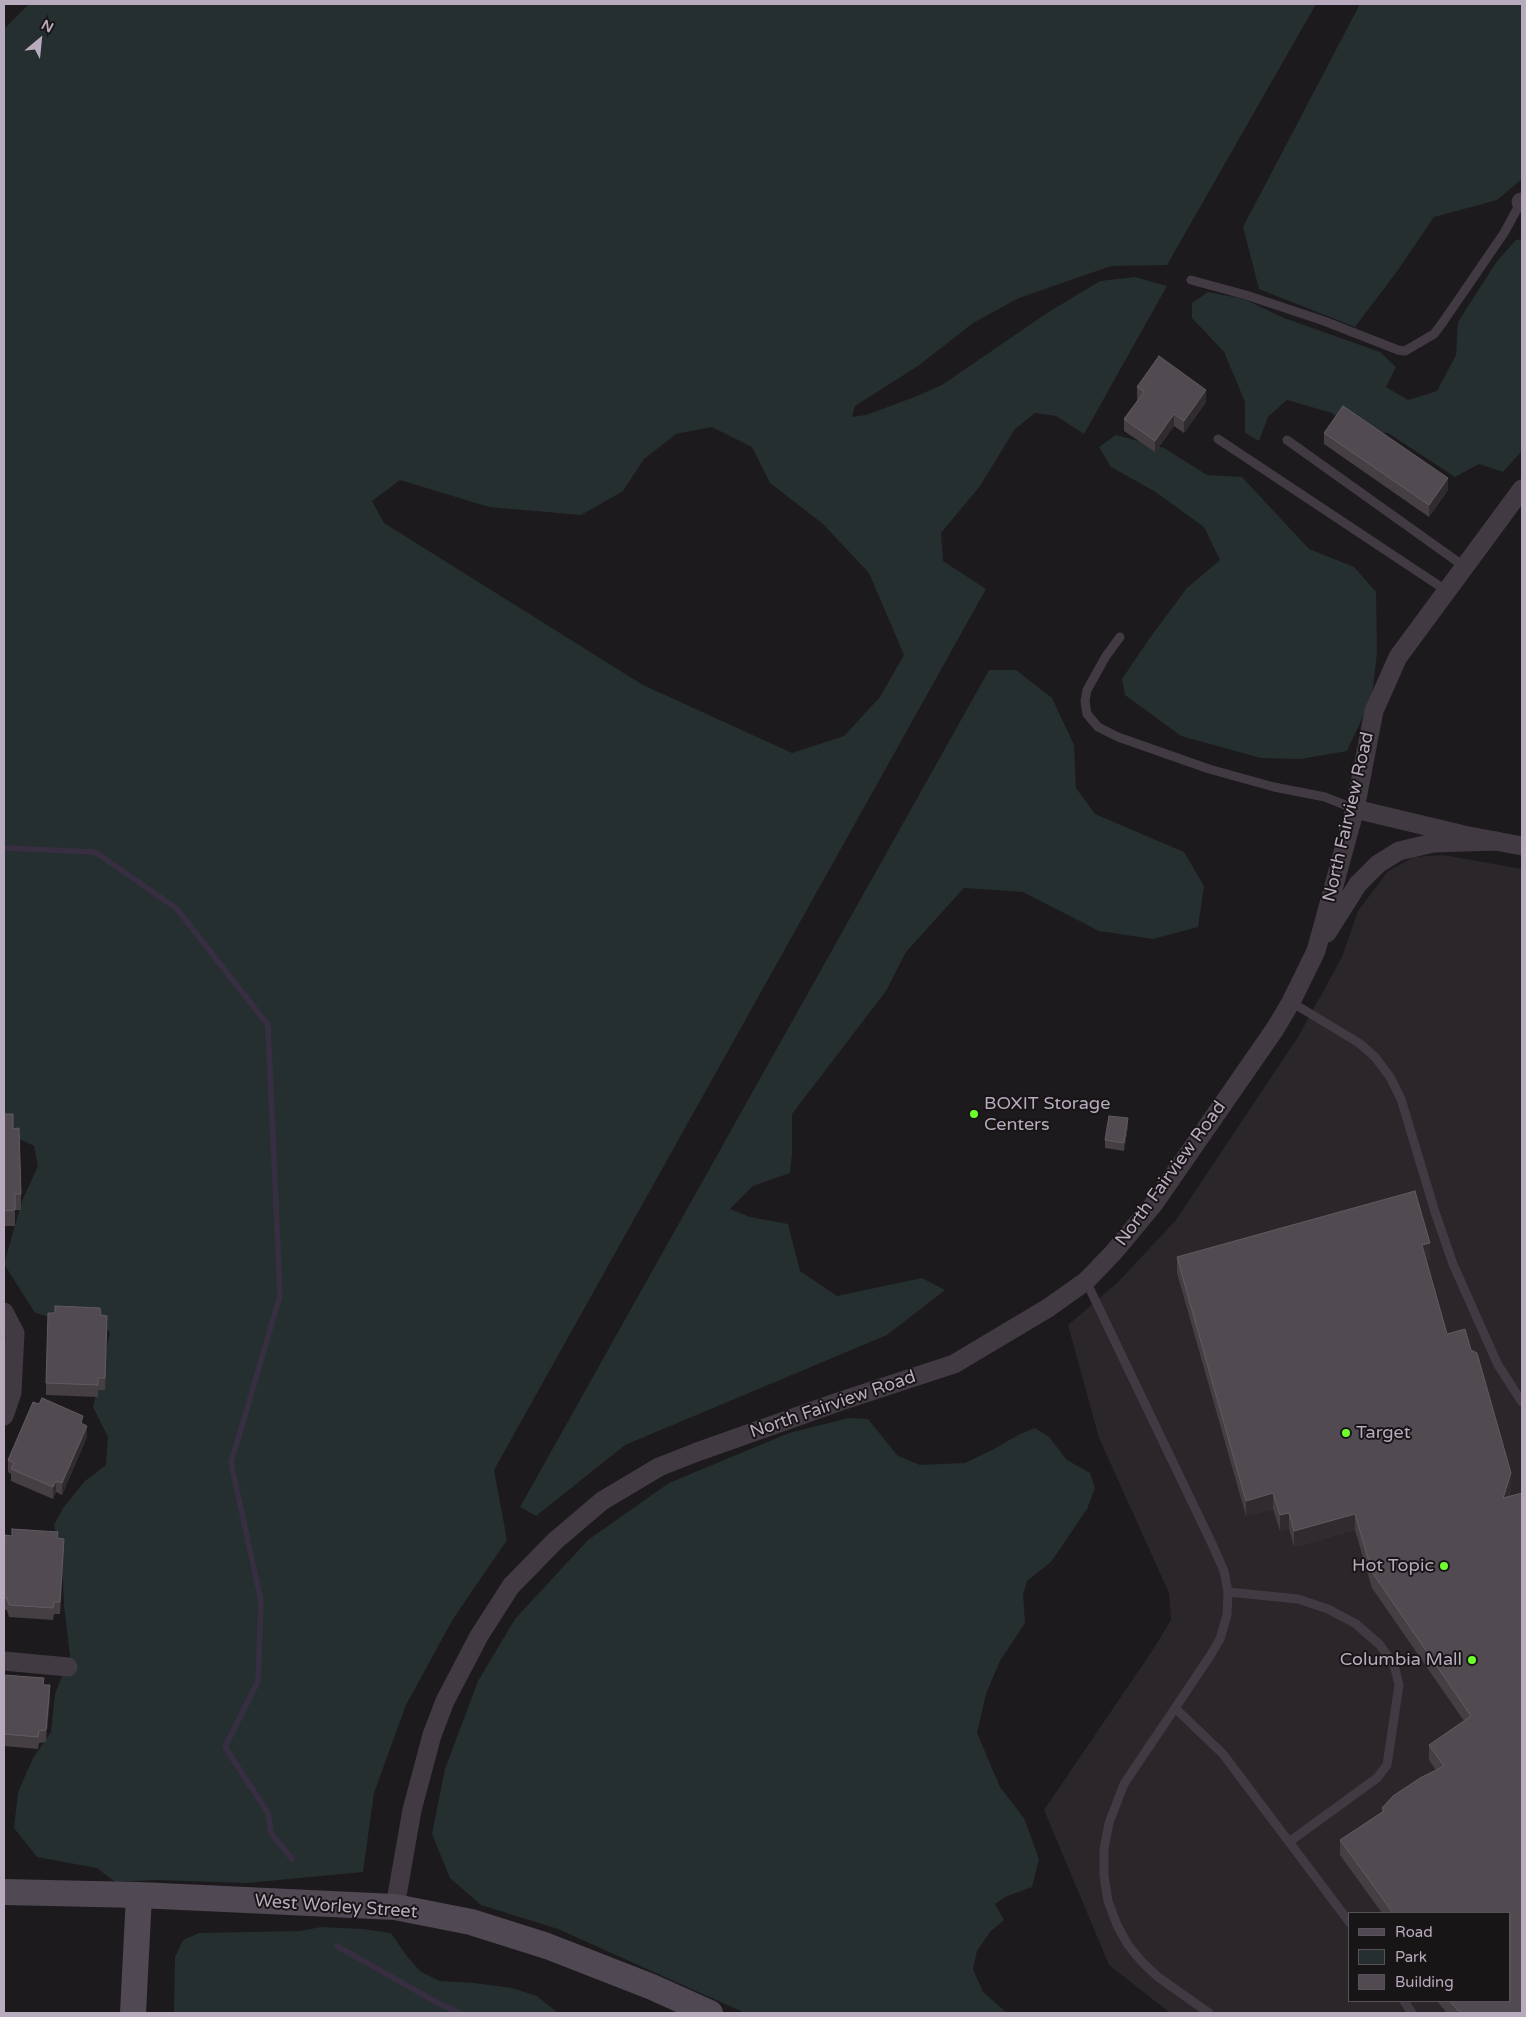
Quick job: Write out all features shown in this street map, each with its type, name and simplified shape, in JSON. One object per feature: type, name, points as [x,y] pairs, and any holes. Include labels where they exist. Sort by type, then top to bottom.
[{"type":"street","name":"North Fairview Road","points":[[395,1908],[412,1810],[432,1735],[445,1701],[479,1636],[511,1586],[555,1541],[602,1501],[659,1468],[697,1452],[841,1401],[954,1364],[1048,1308],[1086,1280],[1113,1253],[1153,1205],[1275,1029],[1291,1002],[1316,951],[1355,809],[1374,711],[1398,657],[1522,489]]},
{"type":"street","points":[[1355,809],[1522,846]]},
{"type":"street","points":[[1316,951],[1358,884],[1378,864],[1399,850],[1433,843],[1497,841]]},
{"type":"street","points":[[4,1312],[15,1334],[12,1394],[4,1416]]},
{"type":"street","points":[[4,1661],[68,1668]]},
{"type":"street","name":"West Worley Street","points":[[4,1892],[138,1894],[395,1908],[470,1922],[546,1946],[652,1987],[710,2013]]},
{"type":"street","points":[[133,2013],[138,1894]]},
{"type":"lane","points":[[1191,280],[1272,304],[1405,352],[1434,334],[1504,233],[1522,203]]},
{"type":"lane","points":[[1218,439],[1447,591]]},
{"type":"lane","points":[[1287,440],[1465,567]]},
{"type":"lane","points":[[1120,637],[1106,656],[1087,690],[1085,702],[1087,714],[1098,727],[1118,737],[1209,770],[1274,787],[1325,797],[1355,809]]},
{"type":"lane","points":[[1291,1002],[1359,1044],[1375,1057],[1390,1078],[1401,1099],[1435,1212],[1453,1264],[1498,1366],[1522,1402]]},
{"type":"lane","points":[[1086,1280],[1214,1548],[1224,1572],[1228,1592],[1227,1615],[1220,1639],[1124,1784],[1109,1823],[1104,1849],[1104,1876],[1108,1901],[1117,1925],[1128,1945],[1158,1977],[1209,2013]]},
{"type":"lane","points":[[1228,1592],[1298,1599],[1328,1609],[1356,1624],[1380,1644],[1394,1665],[1400,1685],[1387,1765],[1377,1778],[1289,1842]]},
{"type":"lane","points":[[1175,1708],[1223,1754],[1348,1920]]},
{"type":"lane","points":[[1405,2002],[1412,2013]]},
{"type":"shaded area","name":"Columbia Mall","points":[[1443,855],[1522,869],[1522,2013],[1170,2013],[1109,1965],[1044,1810],[1171,1620],[1169,1593],[1099,1438],[1068,1325],[1117,1283],[1176,1220],[1298,1037],[1342,957],[1358,911],[1388,871],[1414,857]]},
{"type":"green space","points":[[29,4],[1316,4],[1167,265],[1111,266],[1019,298],[973,323],[918,366],[855,406],[852,417],[866,415],[942,385],[1047,313],[1100,281],[1135,277],[1167,286],[1084,434],[1056,416],[1035,413],[1015,429],[980,486],[941,533],[943,561],[986,589],[494,1470],[507,1540],[453,1619],[406,1705],[374,1793],[363,1872],[247,1883],[155,1880],[115,1882],[97,1868],[37,1857],[14,1828],[18,1792],[33,1758],[51,1732],[55,1694],[70,1656],[64,1605],[62,1560],[54,1525],[63,1508],[85,1481],[106,1465],[108,1437],[93,1407],[110,1333],[92,1314],[50,1317],[35,1313],[4,1264],[22,1201],[38,1166],[34,1146],[15,1137],[4,1125],[4,27]],"holes":[[[712,427],[752,447],[770,483],[823,524],[869,573],[904,655],[880,697],[844,736],[792,753],[643,685],[384,523],[372,501],[400,480],[489,507],[581,515],[623,491],[644,459],[676,434]]]},
{"type":"green space","points":[[1360,4],[1522,4],[1522,179],[1497,200],[1434,217],[1398,270],[1355,327],[1259,289],[1243,227]]},
{"type":"green space","points":[[1522,239],[1522,451],[1503,472],[1479,464],[1455,477],[1388,433],[1358,432],[1332,413],[1287,400],[1268,417],[1259,441],[1245,433],[1245,402],[1224,352],[1192,318],[1192,303],[1208,292],[1244,299],[1284,318],[1380,352],[1396,367],[1386,387],[1408,400],[1437,391],[1456,355],[1458,322],[1497,261],[1516,240]]},
{"type":"green space","points":[[1116,435],[1164,448],[1207,475],[1242,477],[1309,549],[1354,567],[1376,592],[1377,652],[1372,697],[1347,751],[1300,759],[1261,758],[1181,736],[1125,695],[1122,679],[1149,639],[1187,588],[1220,560],[1204,527],[1154,491],[1111,467],[1099,447]]},
{"type":"green space","points":[[989,670],[1016,670],[1052,698],[1074,745],[1076,788],[1095,814],[1184,852],[1204,886],[1198,927],[1153,939],[1099,931],[1023,892],[964,888],[906,952],[886,991],[792,1114],[790,1173],[753,1186],[730,1209],[750,1217],[788,1224],[800,1271],[837,1296],[922,1278],[945,1290],[887,1335],[625,1445],[536,1516],[520,1507]]},
{"type":"green space","points":[[849,1418],[868,1419],[898,1456],[920,1465],[965,1463],[1035,1428],[1049,1437],[1067,1460],[1090,1473],[1095,1488],[1087,1509],[1051,1562],[1027,1581],[1023,1595],[1025,1623],[1000,1661],[986,1694],[977,1733],[1000,1787],[1024,1818],[1039,1859],[1032,1887],[1005,1897],[995,1904],[1004,1920],[990,1932],[977,1951],[973,1969],[983,1992],[1007,2013],[745,2013],[558,1929],[481,1905],[450,1878],[432,1834],[445,1769],[478,1681],[515,1619],[588,1540],[669,1483],[789,1433]]},
{"type":"green space","points":[[321,1927],[363,1929],[391,1933],[406,1955],[421,1972],[440,1981],[512,1988],[537,1996],[558,2013],[174,2013],[175,1957],[183,1940],[199,1933],[300,1931]]},
{"type":"building","points":[[1159,356],[1206,390],[1184,421],[1174,414],[1155,441],[1124,419],[1144,392],[1137,387]]},
{"type":"building","points":[[1343,406],[1448,478],[1429,505],[1324,433]]},
{"type":"building","points":[[4,1114],[13,1114],[13,1129],[19,1128],[21,1194],[15,1194],[15,1210],[4,1211]]},
{"type":"building","points":[[1109,1116],[1128,1118],[1124,1143],[1105,1140]]},
{"type":"building","name":"Columbia Mall","points":[[1415,1191],[1430,1243],[1422,1245],[1447,1334],[1465,1329],[1471,1350],[1477,1353],[1511,1473],[1503,1498],[1522,1493],[1522,2013],[1462,2013],[1451,2002],[1511,2002],[1511,1912],[1392,1912],[1340,1840],[1384,1811],[1382,1808],[1393,1796],[1420,1778],[1444,1766],[1429,1745],[1471,1716],[1372,1572],[1355,1514],[1294,1531],[1289,1513],[1280,1515],[1273,1493],[1246,1501],[1177,1257]]},
{"type":"building","points":[[55,1306],[100,1308],[101,1315],[107,1316],[105,1378],[98,1378],[98,1385],[46,1383],[48,1313],[55,1313]]},
{"type":"building","points":[[42,1398],[83,1416],[81,1423],[87,1426],[62,1483],[56,1481],[53,1487],[11,1469],[14,1463],[8,1460],[33,1402],[39,1404]]},
{"type":"building","points":[[12,1529],[58,1532],[57,1538],[64,1539],[60,1602],[54,1602],[53,1608],[9,1605],[7,1598],[4,1598],[5,1535],[12,1536]]},
{"type":"building","points":[[4,1675],[44,1678],[43,1685],[50,1685],[46,1730],[39,1731],[38,1737],[4,1734]]},
{"type":"waterway","points":[[4,848],[95,852],[176,908],[268,1025],[280,1296],[231,1463],[261,1601],[258,1681],[225,1747],[268,1813],[271,1833],[292,1859]]},
{"type":"waterway","points":[[337,1946],[436,2002],[460,2013]]},
{"type":"place","name":"BOXIT Storage Centers","points":[[974,1114]]},
{"type":"place","name":"Target","points":[[1346,1433]]},
{"type":"place","name":"Hot Topic","points":[[1444,1566]]},
{"type":"place","name":"Columbia Mall","points":[[1472,1660]]}]
